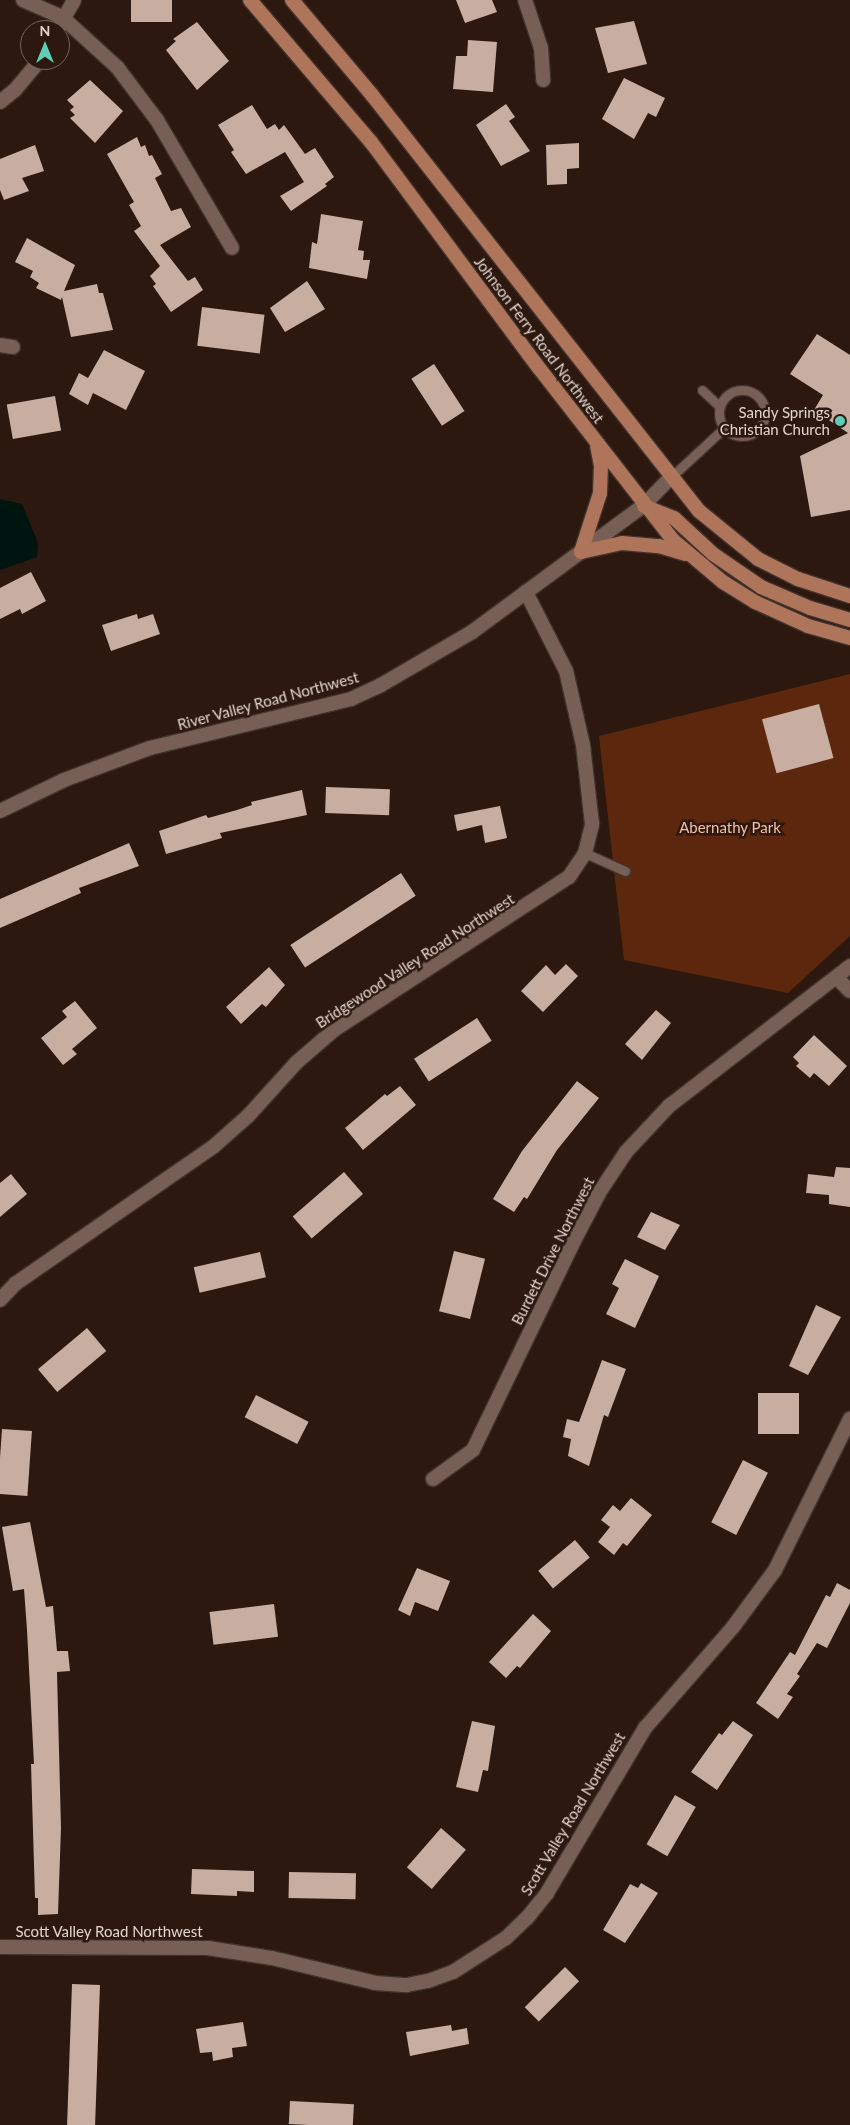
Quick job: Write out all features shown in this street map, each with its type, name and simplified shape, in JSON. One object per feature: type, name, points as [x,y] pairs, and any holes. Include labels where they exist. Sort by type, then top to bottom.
[{"type":"main road","name":"Johnson Ferry Road Northwest","points":[[250,0],[371,142],[644,506],[691,556],[723,582],[783,617],[850,638]]},
{"type":"main road","name":"Johnson Ferry Road Northwest","points":[[292,0],[372,95],[670,478],[714,525],[758,559],[798,580],[850,596]]},
{"type":"main road","points":[[597,444],[601,466],[600,493],[581,552],[630,543],[659,546],[691,556]]},
{"type":"main road","points":[[644,506],[674,518],[713,554],[761,586],[810,608],[850,620]]},
{"type":"street","points":[[23,0],[53,20]]},
{"type":"street","points":[[62,20],[74,0]]},
{"type":"street","points":[[525,0],[541,48],[542,80]]},
{"type":"street","points":[[70,32],[116,67],[157,120],[232,248]]},
{"type":"street","points":[[0,102],[15,90],[32,70]]},
{"type":"street","name":"River Valley Road Northwest","points":[[0,811],[64,780],[150,748],[351,699],[381,686],[472,632],[644,506],[670,478]]},
{"type":"street","name":"Bridgewood Valley Road Northwest","points":[[0,1300],[15,1284],[213,1148],[248,1116],[297,1062],[334,1030],[555,889],[569,877],[585,854],[592,824],[583,745],[566,671],[526,592]]},
{"type":"street","name":"Burdett Drive Northwest","points":[[433,1479],[473,1450],[575,1239],[599,1193],[626,1152],[676,1100],[837,978],[850,966]]},
{"type":"street","points":[[837,978],[850,991]]},
{"type":"street","name":"Scott Valley Road Northwest","points":[[0,1947],[208,1948],[272,1958],[375,1983],[407,1985],[428,1981],[453,1972],[506,1938],[527,1918],[547,1893],[645,1728],[733,1627],[775,1570],[850,1419]]},
{"type":"lane","points":[[741,389],[756,393],[764,406],[764,422],[753,433],[738,436],[724,428],[720,422],[719,406],[727,394],[741,389]]},
{"type":"lane","points":[[702,390],[719,406]]},
{"type":"lane","points":[[670,478],[724,428]]},
{"type":"lane","points":[[585,854],[624,871]]},
{"type":"green space","name":"Abernathy Park","points":[[850,674],[850,936],[788,993],[624,960],[599,736]]},
{"type":"shaded area","points":[[0,499],[22,504],[38,543],[37,557],[0,570]]},
{"type":"building","points":[[131,0],[172,0],[172,22],[131,22]]},
{"type":"building","points":[[456,0],[492,0],[497,12],[465,23]]},
{"type":"building","points":[[634,21],[647,64],[608,73],[595,28]]},
{"type":"building","points":[[197,22],[229,61],[197,90],[166,50],[176,41],[173,39]]},
{"type":"building","points":[[468,40],[497,42],[493,92],[453,89],[456,56],[467,56]]},
{"type":"building","points":[[624,78],[665,98],[656,117],[648,113],[634,139],[602,119]]},
{"type":"building","points":[[90,80],[123,111],[95,143],[70,118],[75,115],[70,110],[74,107],[67,100]]},
{"type":"building","points":[[506,104],[515,117],[509,121],[530,151],[501,166],[476,125]]},
{"type":"building","points":[[252,105],[267,129],[275,124],[279,130],[284,125],[305,154],[315,148],[334,177],[325,184],[327,186],[291,211],[280,196],[304,182],[285,152],[246,174],[231,152],[234,150],[218,125]]},
{"type":"building","points":[[137,137],[141,147],[145,145],[149,156],[152,155],[162,174],[155,178],[171,211],[181,208],[191,227],[160,245],[188,281],[195,277],[203,290],[171,312],[153,286],[156,284],[150,276],[160,266],[134,231],[141,226],[129,205],[134,202],[107,154]]},
{"type":"building","points":[[579,143],[579,168],[567,169],[567,184],[547,185],[546,145]]},
{"type":"building","points":[[35,145],[44,171],[22,178],[29,191],[4,200],[0,190],[0,159]]},
{"type":"building","points":[[321,214],[363,221],[358,250],[364,251],[363,260],[370,260],[367,279],[309,268],[312,242],[317,244]]},
{"type":"building","points":[[27,238],[75,265],[64,291],[97,284],[99,293],[103,293],[113,330],[71,337],[62,297],[61,300],[36,288],[39,283],[30,277],[33,271],[15,262]]},
{"type":"building","points":[[307,281],[325,309],[285,332],[270,308]]},
{"type":"building","points":[[202,307],[265,315],[260,353],[197,346]]},
{"type":"building","name":"Sandy Springs Christian Church","points":[[817,334],[850,355],[850,510],[811,517],[800,456],[848,433],[814,410],[823,395],[790,374]]},
{"type":"building","points":[[104,350],[145,371],[126,410],[93,393],[88,405],[69,394],[79,373],[88,378]]},
{"type":"building","points":[[434,364],[464,411],[442,426],[411,379]]},
{"type":"building","points":[[55,396],[61,430],[13,439],[7,405]]},
{"type":"building","points":[[31,572],[46,601],[22,614],[20,609],[0,619],[0,588]]},
{"type":"building","points":[[137,614],[138,619],[153,614],[160,634],[111,651],[102,625]]},
{"type":"building","points":[[819,704],[833,758],[777,773],[762,719]]},
{"type":"building","points":[[326,787],[390,789],[389,815],[325,813]]},
{"type":"building","points":[[302,790],[307,815],[220,833],[222,838],[166,854],[159,831],[206,815],[208,818],[237,810],[252,805],[251,802]]},
{"type":"building","points":[[500,806],[507,838],[485,843],[482,825],[457,831],[454,815]]},
{"type":"building","points":[[129,843],[139,866],[79,888],[81,893],[0,928],[0,899]]},
{"type":"building","points":[[401,873],[416,896],[305,968],[290,945]]},
{"type":"building","points":[[566,964],[578,976],[543,1012],[521,991],[546,965],[555,975]]},
{"type":"building","points":[[269,967],[285,985],[266,1007],[262,1004],[241,1024],[226,1007]]},
{"type":"building","points":[[75,1001],[97,1028],[72,1049],[77,1054],[63,1065],[41,1038],[67,1017],[62,1011]]},
{"type":"building","points":[[656,1010],[671,1023],[642,1060],[625,1044]]},
{"type":"building","points":[[477,1018],[492,1041],[429,1081],[414,1059]]},
{"type":"building","points":[[814,1035],[847,1066],[829,1086],[814,1073],[810,1078],[796,1066],[799,1063],[793,1057]]},
{"type":"building","points":[[577,1081],[599,1098],[557,1150],[527,1199],[524,1197],[514,1212],[493,1199],[522,1151]]},
{"type":"building","points":[[400,1086],[416,1105],[363,1150],[345,1128],[385,1094],[387,1096]]},
{"type":"building","points":[[836,1167],[850,1168],[850,1207],[829,1204],[829,1195],[806,1193],[808,1174],[834,1177]]},
{"type":"building","points":[[344,1172],[363,1194],[312,1238],[293,1217]]},
{"type":"building","points":[[11,1174],[27,1194],[0,1217],[0,1183]]},
{"type":"building","points":[[651,1212],[680,1225],[665,1250],[637,1237]]},
{"type":"building","points":[[454,1251],[485,1259],[470,1319],[439,1311]]},
{"type":"building","points":[[260,1252],[266,1277],[200,1293],[194,1267]]},
{"type":"building","points":[[625,1259],[659,1276],[635,1328],[606,1314],[619,1288],[612,1284]]},
{"type":"building","points":[[816,1305],[841,1317],[808,1375],[789,1366]]},
{"type":"building","points":[[87,1328],[106,1351],[57,1392],[38,1369]]},
{"type":"building","points":[[602,1360],[626,1369],[608,1417],[604,1415],[589,1466],[568,1456],[571,1439],[563,1437],[567,1419],[579,1422]]},
{"type":"building","points":[[758,1393],[799,1393],[799,1434],[758,1434]]},
{"type":"building","points":[[256,1395],[309,1422],[297,1444],[245,1417]]},
{"type":"building","points":[[2,1429],[32,1431],[27,1496],[0,1494]]},
{"type":"building","points":[[743,1460],[768,1473],[736,1535],[711,1522]]},
{"type":"building","points":[[631,1498],[652,1515],[627,1546],[623,1543],[614,1555],[598,1542],[610,1527],[601,1520],[613,1505],[620,1511]]},
{"type":"building","points":[[30,1522],[46,1607],[53,1606],[57,1651],[68,1651],[70,1671],[57,1672],[61,1828],[58,1914],[38,1915],[38,1898],[35,1898],[31,1764],[34,1764],[24,1589],[13,1591],[2,1527]]},
{"type":"building","points":[[575,1540],[590,1558],[553,1588],[538,1571]]},
{"type":"building","points":[[417,1568],[450,1581],[438,1611],[415,1602],[410,1616],[398,1610]]},
{"type":"building","points":[[837,1583],[850,1590],[850,1603],[827,1648],[817,1643],[797,1674],[800,1676],[787,1694],[793,1697],[778,1719],[756,1703],[790,1652],[795,1655],[826,1595],[830,1597]]},
{"type":"building","points":[[274,1604],[278,1637],[214,1645],[209,1612]]},
{"type":"building","points":[[533,1614],[551,1631],[520,1668],[517,1666],[506,1678],[489,1662]]},
{"type":"building","points":[[472,1721],[495,1726],[488,1771],[483,1770],[478,1792],[456,1787]]},
{"type":"building","points":[[733,1721],[753,1735],[717,1790],[691,1772],[719,1733],[722,1735]]},
{"type":"building","points":[[675,1795],[696,1807],[667,1856],[646,1844]]},
{"type":"building","points":[[441,1828],[466,1850],[432,1889],[407,1867]]},
{"type":"building","points":[[192,1869],[254,1871],[254,1892],[237,1891],[237,1896],[191,1894]]},
{"type":"building","points":[[289,1872],[356,1873],[356,1899],[289,1898]]},
{"type":"building","points":[[641,1883],[658,1893],[625,1943],[603,1930],[630,1884],[638,1888]]},
{"type":"building","points":[[565,1967],[579,1981],[539,2021],[525,2007]]},
{"type":"building","points":[[72,1984],[100,1985],[95,2125],[67,2125]]},
{"type":"building","points":[[243,2022],[247,2046],[232,2048],[233,2057],[213,2061],[212,2052],[200,2053],[196,2029]]},
{"type":"building","points":[[451,2025],[452,2031],[467,2028],[469,2044],[410,2056],[406,2032]]},
{"type":"building","points":[[290,2101],[354,2104],[353,2125],[289,2124]]},
{"type":"place","name":"Sandy Springs Christian Church","points":[[840,421]]}]
